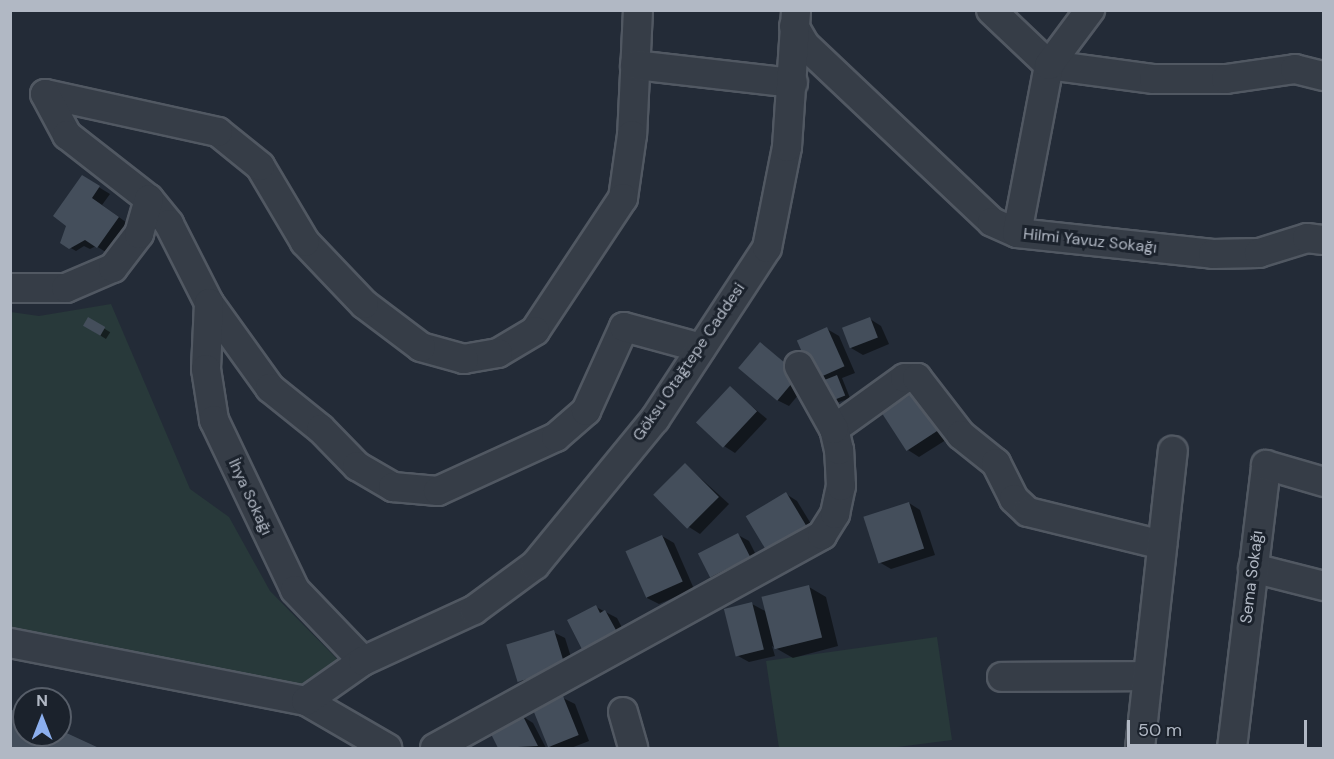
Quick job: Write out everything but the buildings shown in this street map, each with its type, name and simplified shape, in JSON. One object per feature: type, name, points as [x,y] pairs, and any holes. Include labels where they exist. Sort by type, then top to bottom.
[{"type":"street","points":[[638,10],[623,198],[535,331],[498,353],[464,359],[421,347],[364,304],[306,242],[260,166],[218,132],[45,94],[67,135],[149,199],[169,224],[208,303],[270,388],[321,429],[357,466],[393,487],[438,491],[556,436],[586,411],[624,327],[701,348]]},
{"type":"street","points":[[992,10],[1049,65],[1154,79],[1226,79],[1295,69],[1323,76]]},
{"type":"street","points":[[1017,233],[1049,65],[1090,10]]},
{"type":"street","name":"Göksu Otağtepe Caddesi","points":[[306,701],[363,661],[474,610],[535,565],[655,418],[767,248],[787,147],[793,83],[795,18]]},
{"type":"street","name":"Hilmi Yavuz Sokağı","points":[[795,18],[805,45],[992,222],[1017,233],[1213,254],[1259,253],[1306,238],[1323,240]]},
{"type":"street","points":[[635,65],[793,83]]},
{"type":"street","points":[[10,288],[66,288],[113,268],[140,234],[149,199]]},
{"type":"street","name":"İhya Sokağı","points":[[208,303],[206,369],[214,420],[296,590],[363,661]]},
{"type":"street","points":[[435,748],[822,535],[835,514],[842,486],[834,429],[799,366]]},
{"type":"street","points":[[834,429],[905,378],[917,378],[961,435],[996,463],[1014,499],[1028,512],[1162,545]]},
{"type":"street","points":[[1140,748],[1173,451]]},
{"type":"street","name":"Sema Sokağı","points":[[1232,748],[1266,465],[1323,482]]},
{"type":"street","points":[[1253,568],[1323,586]]},
{"type":"street","points":[[10,643],[306,701],[387,748]]},
{"type":"street","points":[[1002,677],[1148,676]]},
{"type":"street","points":[[623,712],[633,748]]},
{"type":"shaded area","points":[[111,304],[190,489],[229,517],[270,591],[339,661],[298,688],[11,635],[11,312],[39,316]]},
{"type":"shaded area","points":[[937,637],[952,740],[890,748],[779,748],[766,661]]}]
